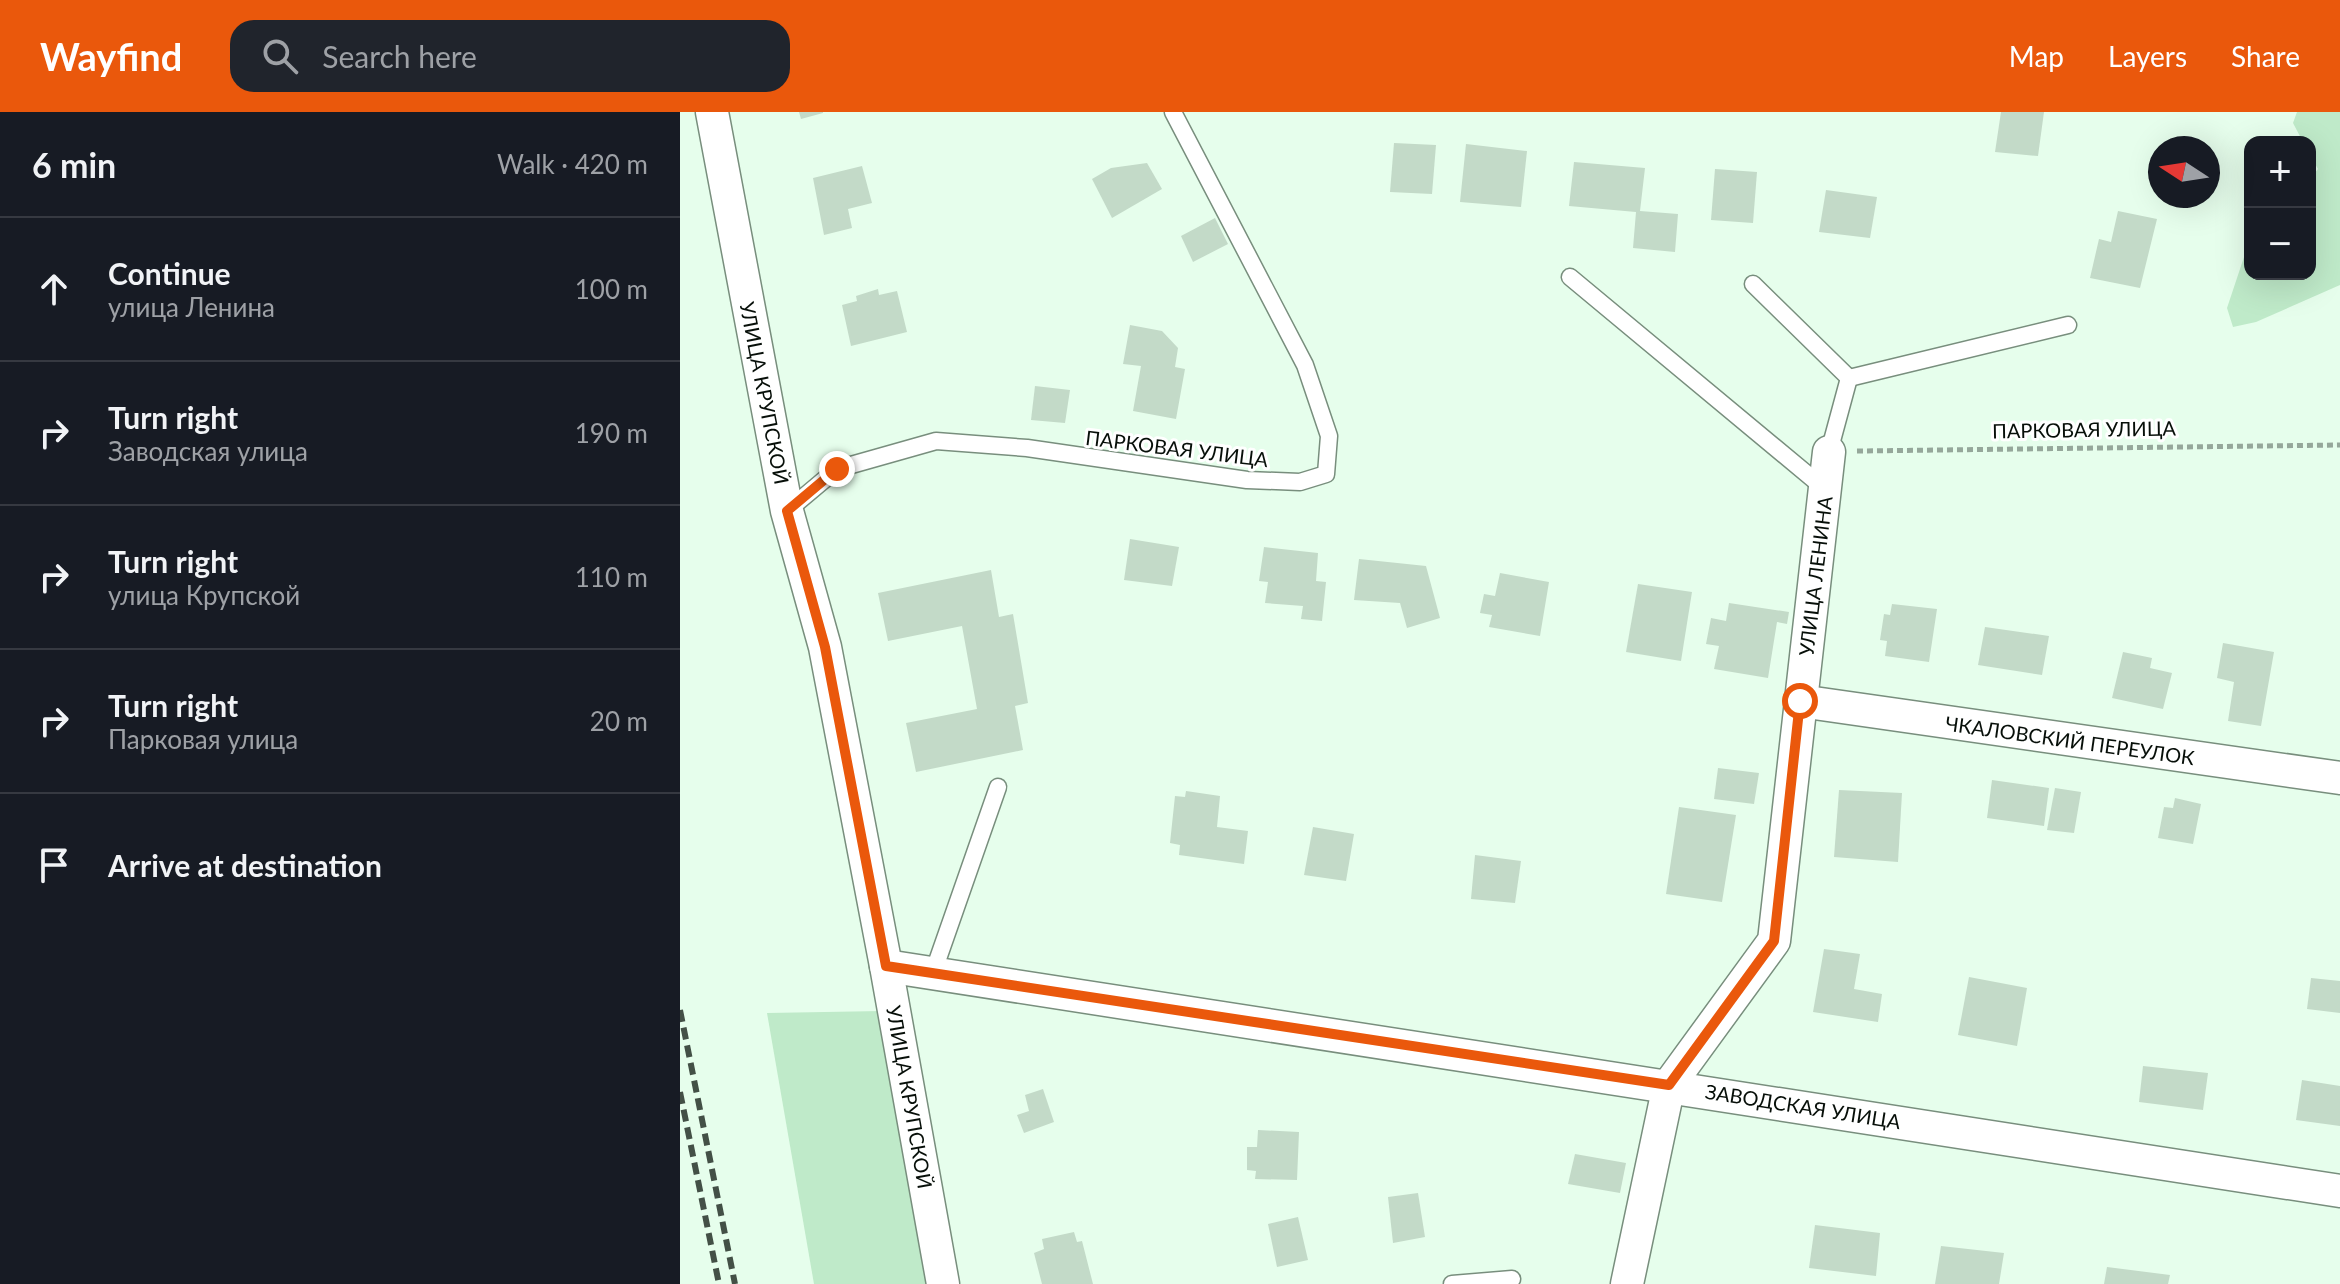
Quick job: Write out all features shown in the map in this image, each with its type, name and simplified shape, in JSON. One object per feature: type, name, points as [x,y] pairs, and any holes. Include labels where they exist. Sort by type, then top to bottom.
[{"type":"street","name":"УЛИЦА КРУПСКОЙ","points":[[712,112],[787,511],[825,647],[943,1284]]},
{"type":"street","name":"УЛИЦА ЛЕНИНА","points":[[1627,1284],[1669,1085],[1774,941],[1829,452]]},
{"type":"street","name":"ЧКАЛОВСКИЙ ПЕРЕУЛОК","points":[[1800,701],[2340,778]]},
{"type":"street","name":"ЗАВОДСКАЯ УЛИЦА","points":[[886,966],[2340,1191]]},
{"type":"lane","name":"ПАРКОВАЯ УЛИЦА","points":[[787,511],[837,469],[936,441],[1041,450],[1247,480],[1300,482],[1326,474],[1329,436],[1305,365],[1173,112]]},
{"type":"lane","points":[[1570,277],[1825,489]]},
{"type":"lane","points":[[1753,284],[1849,378]]},
{"type":"lane","points":[[1849,378],[2068,325]]},
{"type":"lane","points":[[1829,452],[1849,378]]},
{"type":"lane","points":[[933,973],[998,787]]},
{"type":"lane","points":[[1452,1284],[1512,1279]]},
{"type":"path","name":"ПАРКОВАЯ УЛИЦА","points":[[1829,452],[2340,445]]},
{"type":"green space","points":[[2297,112],[2340,112],[2340,285],[2256,322],[2233,327],[2227,308],[2244,257],[2244,280],[2316,280],[2316,136],[2300,136],[2293,123]]},
{"type":"green space","points":[[882,1011],[929,1284],[814,1284],[767,1013]]},
{"type":"building","points":[[799,112],[823,112],[823,113],[801,119]]},
{"type":"building","points":[[2001,112],[2044,112],[2038,156],[1995,152]]},
{"type":"building","points":[[1394,143],[1436,145],[1432,194],[1390,192]]},
{"type":"building","points":[[1466,144],[1527,151],[1521,207],[1460,202]]},
{"type":"building","points":[[1574,162],[1645,168],[1640,211],[1678,214],[1675,252],[1633,248],[1636,212],[1569,206]]},
{"type":"building","points":[[1147,163],[1162,189],[1112,218],[1092,179],[1111,168]]},
{"type":"building","points":[[862,166],[872,203],[848,209],[852,228],[824,235],[813,178]]},
{"type":"building","points":[[1715,169],[1757,172],[1753,223],[1711,220]]},
{"type":"building","points":[[1826,190],[1877,197],[1870,238],[1819,232]]},
{"type":"building","points":[[2118,211],[2157,219],[2140,288],[2090,278],[2099,239],[2111,242]]},
{"type":"building","points":[[1215,218],[1228,244],[1193,262],[1181,236]]},
{"type":"building","points":[[878,289],[879,295],[897,291],[907,332],[851,346],[842,305],[857,301],[856,296]]},
{"type":"building","points":[[1130,325],[1162,331],[1178,348],[1175,367],[1185,369],[1176,419],[1133,411],[1141,366],[1123,364]]},
{"type":"building","points":[[1035,386],[1070,390],[1065,423],[1031,420]]},
{"type":"building","points":[[1130,539],[1179,547],[1172,586],[1124,580]]},
{"type":"building","points":[[1264,547],[1318,553],[1316,581],[1326,582],[1322,621],[1301,619],[1303,606],[1265,603],[1268,582],[1259,581]]},
{"type":"building","points":[[1359,559],[1426,566],[1440,618],[1407,628],[1400,603],[1354,600]]},
{"type":"building","points":[[991,570],[999,617],[1013,614],[1028,703],[1015,706],[1023,750],[916,772],[906,723],[977,709],[962,626],[888,641],[878,593]]},
{"type":"building","points":[[1500,573],[1549,582],[1540,636],[1489,627],[1492,615],[1480,613],[1484,594],[1495,596]]},
{"type":"building","points":[[1638,584],[1692,592],[1681,661],[1626,652]]},
{"type":"building","points":[[1729,603],[1789,612],[1787,624],[1777,622],[1768,678],[1714,669],[1719,646],[1706,644],[1711,618],[1726,621]]},
{"type":"building","points":[[1892,604],[1937,609],[1929,662],[1885,656],[1887,641],[1880,640],[1884,614],[1890,615]]},
{"type":"building","points":[[1985,627],[2049,636],[2042,675],[1978,665]]},
{"type":"building","points":[[2223,643],[2274,652],[2261,726],[2228,721],[2234,682],[2217,678]]},
{"type":"building","points":[[2123,652],[2152,658],[2150,668],[2172,673],[2163,709],[2112,698]]},
{"type":"building","points":[[1718,768],[1759,773],[1754,804],[1714,799]]},
{"type":"building","points":[[1992,780],[2049,788],[2044,826],[1987,818]]},
{"type":"building","points":[[2055,788],[2081,792],[2074,833],[2047,830]]},
{"type":"building","points":[[1839,790],[1902,793],[1898,862],[1834,857]]},
{"type":"building","points":[[1186,791],[1220,796],[1217,827],[1248,831],[1244,864],[1179,855],[1180,845],[1170,843],[1175,796],[1185,797]]},
{"type":"building","points":[[2175,798],[2201,804],[2193,844],[2158,838],[2164,807],[2173,808]]},
{"type":"building","points":[[1679,807],[1736,815],[1722,902],[1666,894]]},
{"type":"building","points":[[1313,827],[1354,834],[1346,881],[1304,875]]},
{"type":"building","points":[[1475,855],[1521,861],[1515,903],[1471,899]]},
{"type":"building","points":[[1824,949],[1860,954],[1854,989],[1882,994],[1878,1022],[1813,1012]]},
{"type":"building","points":[[1969,977],[2027,988],[2017,1046],[1958,1035]]},
{"type":"building","points":[[2311,978],[2340,981],[2340,1013],[2307,1009]]},
{"type":"building","points":[[2143,1066],[2208,1073],[2203,1110],[2139,1102]]},
{"type":"building","points":[[2302,1080],[2340,1086],[2340,1126],[2296,1120]]},
{"type":"building","points":[[1043,1089],[1054,1122],[1024,1133],[1017,1115],[1029,1111],[1025,1095]]},
{"type":"building","points":[[1258,1130],[1299,1132],[1297,1180],[1255,1179],[1256,1171],[1247,1170],[1247,1147],[1257,1147]]},
{"type":"building","points":[[1575,1154],[1626,1163],[1620,1193],[1568,1184]]},
{"type":"building","points":[[1418,1193],[1425,1237],[1393,1243],[1388,1197]]},
{"type":"building","points":[[1298,1217],[1308,1260],[1277,1267],[1268,1224]]},
{"type":"building","points":[[1815,1225],[1880,1233],[1876,1276],[1809,1268]]},
{"type":"building","points":[[1074,1232],[1077,1242],[1082,1241],[1093,1284],[1042,1284],[1034,1253],[1044,1249],[1042,1239]]},
{"type":"building","points":[[1941,1246],[2004,1253],[1999,1284],[1935,1284]]},
{"type":"building","points":[[2107,1267],[2170,1275],[2168,1284],[2104,1284]]},
{"type":"railway","points":[[680,1010],[735,1284]]},
{"type":"railway","points":[[680,1092],[719,1284]]},
{"type":"route","points":[[837,469],[787,511],[825,647],[886,966],[1669,1085],[1774,941],[1800,701]]}]
